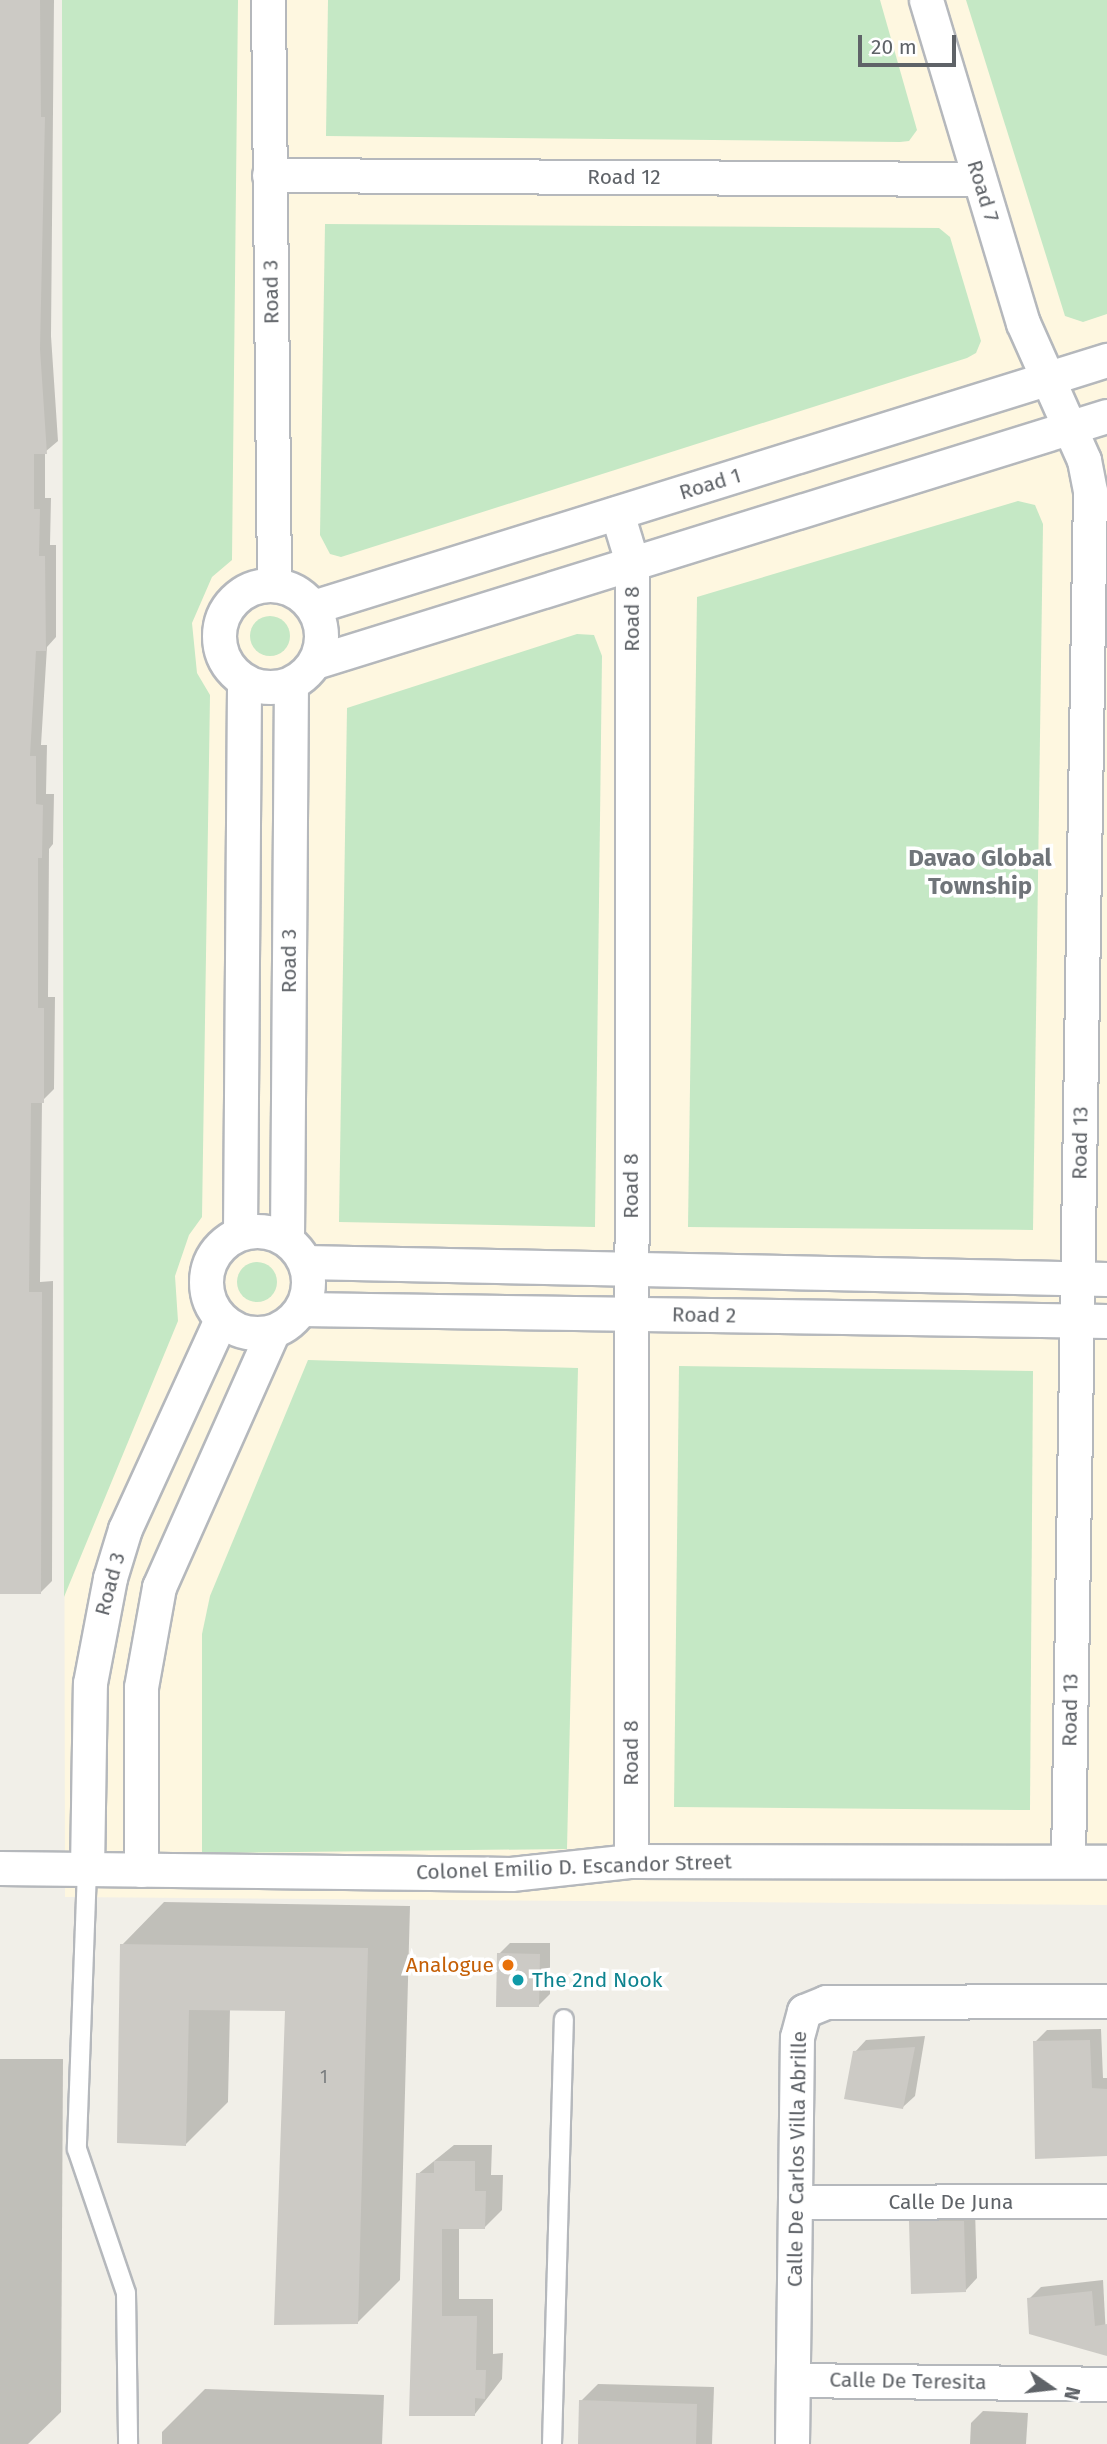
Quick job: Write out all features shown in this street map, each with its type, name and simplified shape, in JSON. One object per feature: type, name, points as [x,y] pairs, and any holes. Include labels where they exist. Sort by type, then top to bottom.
[{"type":"street","name":"Road 3","points":[[268,0],[274,585]]},
{"type":"street","name":"Road 7","points":[[926,0],[1023,323],[1070,428]]},
{"type":"street","name":"Road 12","points":[[270,175],[979,179]]},
{"type":"street","name":"Road 1","points":[[313,607],[1107,360]]},
{"type":"street","points":[[303,673],[322,634],[313,607],[302,596],[274,585],[259,586],[232,601],[219,629],[224,659],[244,681],[260,687],[303,673],[632,562],[1107,416]]},
{"type":"street","name":"Road 13","points":[[1068,1861],[1092,1321],[1092,533],[1084,460],[1070,428]]},
{"type":"street","name":"Road 8","points":[[617,513],[632,562],[631,1861]]},
{"type":"street","name":"Road 3","points":[[296,1251],[303,673]]},
{"type":"street","points":[[240,1233],[244,681]]},
{"type":"street","points":[[273,1331],[246,1332],[221,1319],[207,1293],[209,1264],[221,1245],[240,1233],[256,1230],[296,1251],[631,1269],[1092,1280]]},
{"type":"street","points":[[141,1870],[141,1687],[159,1587],[273,1331],[301,1309],[308,1286],[296,1251]]},
{"type":"street","name":"Road 2","points":[[301,1309],[1092,1321]]},
{"type":"street","name":"Road 3","points":[[87,1870],[90,1683],[110,1578],[130,1518],[221,1319]]},
{"type":"street","name":"Colonel Emilio D. Escandor Street","points":[[0,1868],[511,1874],[631,1861],[1107,1862]]},
{"type":"street","name":"Calle De Carlos Villa Abrille","points":[[792,2444],[797,2037],[804,2011],[826,2002],[1107,2001]]},
{"type":"street","name":"Calle De Juna","points":[[795,2202],[1107,2201]]},
{"type":"street","name":"Calle De Teresita","points":[[793,2380],[1107,2384]]},
{"type":"lane","points":[[87,1870],[76,2149],[126,2293],[128,2444]]},
{"type":"lane","points":[[552,2444],[564,2019]]},
{"type":"shaded area","points":[[62,0],[1107,0],[1107,1905],[65,1897]]},
{"type":"green space","points":[[62,0],[238,0],[232,560],[212,577],[192,623],[197,673],[210,695],[202,1217],[189,1235],[175,1276],[178,1321],[64,1597]]},
{"type":"green space","points":[[328,0],[880,0],[917,130],[909,141],[900,142],[326,136]]},
{"type":"green space","points":[[966,0],[1107,0],[1107,314],[1083,322],[1065,316]]},
{"type":"green space","points":[[325,224],[939,228],[950,237],[981,341],[976,353],[967,358],[341,557],[330,554],[320,535]]},
{"type":"green space","points":[[1018,501],[1035,505],[1043,524],[1033,1230],[688,1227],[697,597]]},
{"type":"green space","points":[[270,616],[284,622],[290,636],[284,650],[270,656],[256,650],[250,636],[256,622]]},
{"type":"green space","points":[[577,634],[594,635],[602,656],[595,1227],[339,1222],[347,708]]},
{"type":"green space","points":[[257,1262],[271,1268],[277,1282],[271,1296],[257,1302],[243,1296],[237,1282],[243,1268]]},
{"type":"green space","points":[[308,1360],[578,1368],[567,1849],[202,1853],[202,1634],[210,1596]]},
{"type":"green space","points":[[679,1366],[1033,1371],[1030,1810],[674,1807]]},
{"type":"building","points":[[0,0],[40,0],[41,117],[45,117],[40,349],[47,454],[34,454],[34,509],[40,509],[39,556],[45,556],[46,651],[36,651],[30,756],[36,756],[36,804],[43,805],[42,858],[38,858],[38,1008],[44,1008],[44,1103],[31,1103],[29,1292],[42,1292],[41,1594],[0,1594]]},
{"type":"building","points":[[120,1944],[368,1948],[358,2324],[274,2325],[285,2011],[189,2010],[186,2146],[117,2143]]},
{"type":"building","name":"The 2nd Nook","points":[[497,1953],[540,1954],[539,2007],[496,2007]]},
{"type":"building","points":[[1090,2040],[1092,2088],[1107,2089],[1107,2156],[1035,2159],[1033,2041]]},
{"type":"building","points":[[915,2047],[903,2109],[844,2099],[853,2051]]},
{"type":"building","points":[[434,2161],[475,2161],[475,2191],[486,2191],[485,2229],[442,2229],[442,2316],[477,2316],[476,2370],[486,2370],[485,2399],[475,2398],[475,2416],[409,2416],[416,2173],[434,2173]]},
{"type":"building","points":[[909,2221],[964,2221],[966,2292],[911,2294]]},
{"type":"building","points":[[1092,2291],[1095,2326],[1107,2324],[1107,2356],[1029,2334],[1027,2298]]},
{"type":"building","points":[[579,2400],[697,2404],[696,2444],[578,2444]]},
{"type":"place","name":"Analogue","points":[[508,1965]]},
{"type":"place","name":"The 2nd Nook","points":[[518,1980]]},
{"type":"district","name":"Davao Global Township","points":[[980,873]]}]
